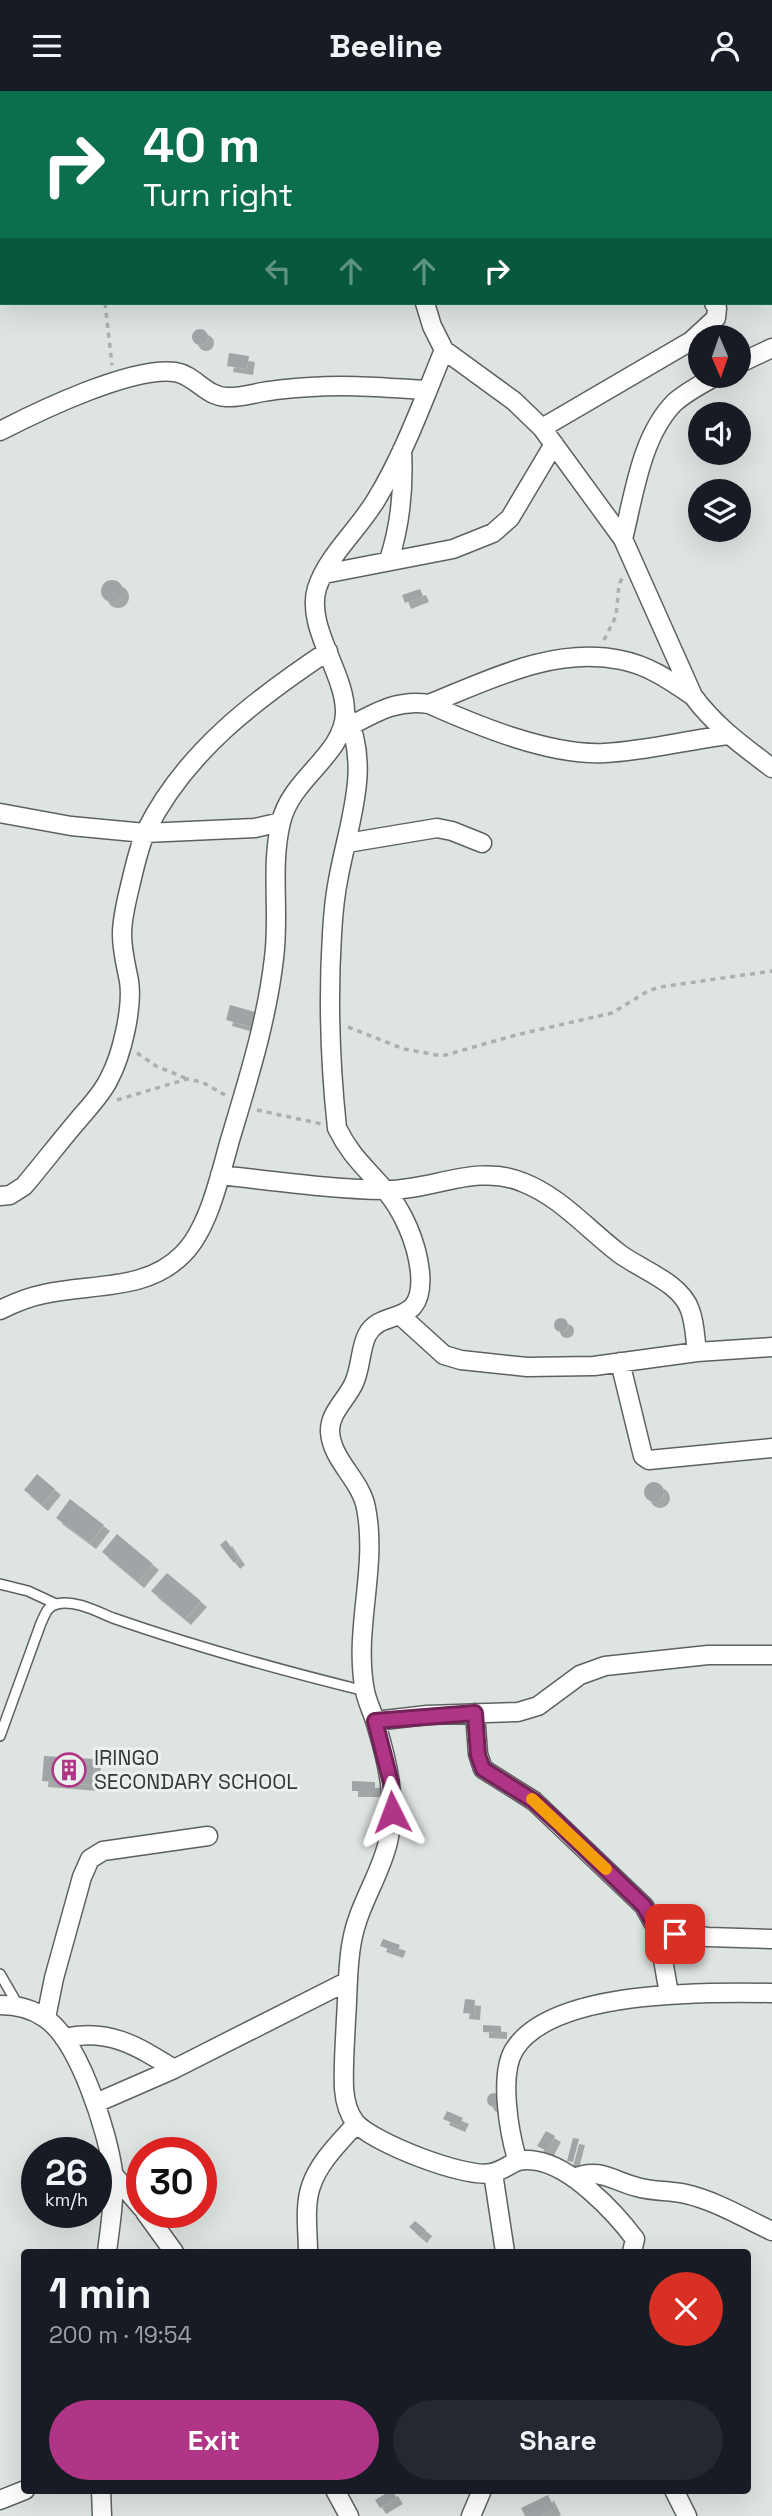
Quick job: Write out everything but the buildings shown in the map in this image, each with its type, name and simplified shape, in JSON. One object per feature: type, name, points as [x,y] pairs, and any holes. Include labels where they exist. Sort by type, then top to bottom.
[{"type":"street","points":[[426,305],[444,350],[514,401],[542,428],[623,539],[693,696],[709,717],[728,735],[772,768]]},
{"type":"street","points":[[542,428],[691,341],[716,318],[715,305]]},
{"type":"street","points":[[751,358],[772,348]]},
{"type":"street","points":[[444,350],[402,449],[377,498],[324,574],[317,589],[315,606],[356,740],[358,763],[355,804],[338,876],[332,932],[330,1020],[337,1128],[346,1147],[397,1207],[417,1255],[420,1275],[419,1293],[414,1306],[401,1316],[375,1326],[367,1335],[354,1383],[331,1419],[330,1433],[337,1455],[356,1482],[366,1504],[369,1529],[363,1655],[365,1691],[389,1773],[392,1812],[388,1844],[360,1912],[352,1942],[344,2090],[347,2108],[356,2125],[376,2137],[436,2163],[468,2172],[493,2173],[517,2159],[539,2161],[574,2178],[627,2228],[635,2239],[633,2249]]},
{"type":"street","points":[[0,431],[115,381],[159,372],[175,372],[188,376],[209,393],[223,397],[313,387],[357,386],[428,390]]},
{"type":"street","points":[[623,539],[647,449],[659,423],[675,402],[696,389]]},
{"type":"street","points":[[324,574],[453,549],[493,533],[510,518],[554,444]]},
{"type":"street","points":[[389,560],[403,505],[402,449]]},
{"type":"street","points":[[0,1196],[10,1195],[24,1186],[110,1077],[122,1039],[130,995],[123,960],[122,933],[127,901],[145,833],[178,778],[195,757],[276,686],[328,651]]},
{"type":"street","points":[[429,704],[531,664],[563,659],[621,660],[649,669],[693,696]]},
{"type":"street","points":[[0,1310],[44,1294],[115,1286],[144,1279],[183,1254],[198,1233],[220,1175],[267,1004],[275,954],[275,867],[281,822],[296,790],[336,745],[349,719],[401,703],[429,704],[505,734],[576,751],[602,753],[632,751],[728,735]]},
{"type":"street","points":[[0,813],[71,826],[145,833],[255,828],[281,822]]},
{"type":"street","points":[[346,843],[437,828],[482,843]]},
{"type":"street","points":[[220,1175],[385,1190],[415,1188],[465,1177],[490,1176],[519,1180],[542,1191],[618,1252],[682,1296],[690,1308],[697,1352]]},
{"type":"street","points":[[401,1316],[444,1355],[461,1360],[527,1367],[563,1367],[697,1352],[772,1347]]},
{"type":"street","points":[[620,1362],[643,1456],[649,1460],[772,1448]]},
{"type":"street","points":[[375,1721],[518,1712],[538,1706],[580,1675],[605,1666],[708,1655],[772,1655]]},
{"type":"street","points":[[475,1713],[478,1755],[483,1769],[534,1801],[644,1906],[658,1931],[669,1994]]},
{"type":"street","points":[[46,2018],[66,1930],[90,1859],[103,1851],[208,1836]]},
{"type":"street","points":[[658,1931],[708,1937],[772,1939]]},
{"type":"street","points":[[96,2103],[174,2069],[348,1980]]},
{"type":"street","points":[[517,2159],[511,2137],[507,2067],[514,2050],[525,2037],[546,2022],[577,2009],[669,1994],[772,1993]]},
{"type":"street","points":[[9,2005],[46,2018],[64,2038],[96,2103],[113,2174],[107,2249]]},
{"type":"street","points":[[64,2038],[83,2033],[119,2039],[174,2069]]},
{"type":"street","points":[[308,2249],[310,2189],[318,2171],[335,2147],[356,2125]]},
{"type":"street","points":[[493,2173],[505,2249]]},
{"type":"street","points":[[574,2178],[584,2173],[596,2173],[635,2187],[701,2198],[772,2231]]},
{"type":"street","points":[[113,2174],[126,2190]]},
{"type":"street","points":[[156,2228],[172,2249]]},
{"type":"street","points":[[0,2500],[21,2492]]},
{"type":"street","points":[[101,2494],[102,2516]]},
{"type":"street","points":[[337,2494],[349,2516]]},
{"type":"street","points":[[471,2516],[480,2494]]},
{"type":"street","points":[[676,2494],[687,2516]]},
{"type":"lane","points":[[0,1584],[28,1591],[56,1604],[79,1606],[275,1669],[365,1691]]},
{"type":"lane","points":[[0,1736],[41,1623],[48,1609],[56,1604]]},
{"type":"lane","points":[[0,1974],[9,2005]]},
{"type":"path","points":[[105,305],[115,381]]},
{"type":"path","points":[[597,658],[616,616],[619,585],[633,558]]},
{"type":"path","points":[[330,1020],[404,1049],[442,1056],[516,1035],[612,1013],[648,991],[660,987],[772,971]]},
{"type":"path","points":[[122,1039],[156,1066],[202,1082],[241,1105],[267,1114],[337,1128]]},
{"type":"path","points":[[84,1112],[148,1089],[187,1079]]},
{"type":"slow traffic","points":[[532,1799],[606,1869]]},
{"type":"place","name":"IRINGO SECONDARY SCHOOL","points":[[69,1770]]},
{"type":"route","points":[[392,1812],[386,1754],[375,1721],[475,1713],[478,1755],[483,1769],[534,1801],[644,1906],[658,1931],[675,1934]]}]
